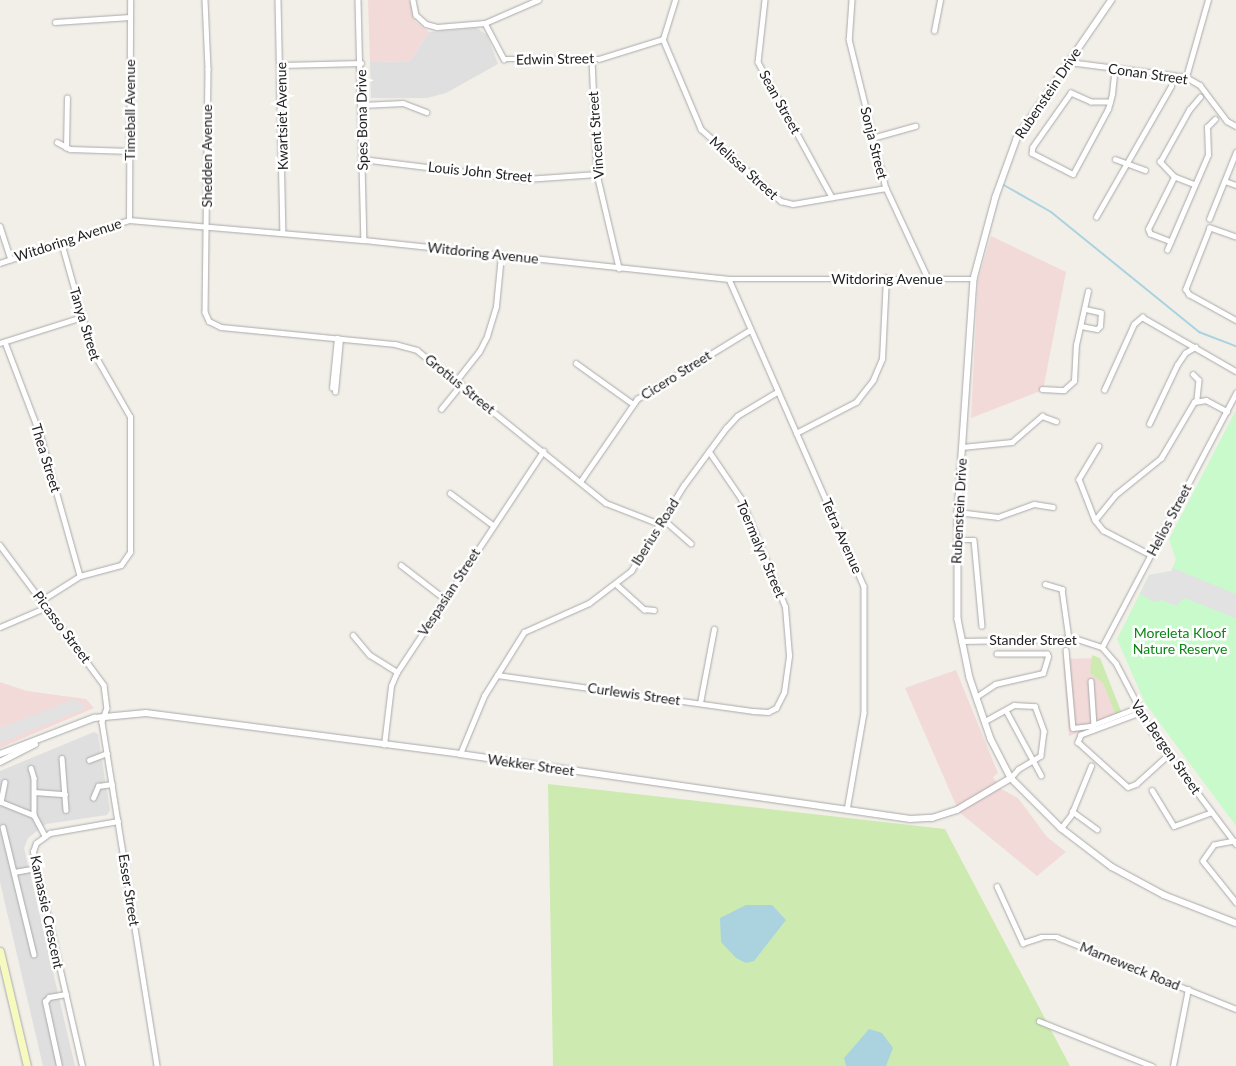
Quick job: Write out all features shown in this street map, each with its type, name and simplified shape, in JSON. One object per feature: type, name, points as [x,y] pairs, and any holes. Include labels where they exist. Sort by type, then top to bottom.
[{"type":"main road","points":[[0,951],[27,1066]]},
{"type":"street","name":"Timeball Avenue","points":[[129,220],[130,0]]},
{"type":"street","name":"Shedden Avenue","points":[[204,0],[208,69],[205,312]]},
{"type":"street","name":"Kwartsiet Avenue","points":[[278,0],[282,66],[283,233]]},
{"type":"street","name":"Spes Bona Drive","points":[[358,0],[364,240]]},
{"type":"street","points":[[413,0],[416,15],[430,26],[485,23],[538,0]]},
{"type":"street","points":[[663,39],[675,0]]},
{"type":"street","name":"Sean Street","points":[[765,0],[758,62],[832,197]]},
{"type":"street","name":"Sonja Street","points":[[852,0],[849,39],[872,138],[886,188],[928,278]]},
{"type":"street","points":[[934,31],[940,0]]},
{"type":"street","name":"Rubenstein Drive","points":[[1112,0],[1024,125],[1010,151],[974,279],[958,512],[956,574],[961,641],[976,697],[1011,778],[1061,828],[1096,856],[1145,886],[1236,922]]},
{"type":"street","points":[[1186,77],[1208,0]]},
{"type":"street","points":[[55,22],[130,17]]},
{"type":"street","name":"Edwin Street","points":[[485,23],[504,59],[592,59],[663,39]]},
{"type":"street","name":"Melissa Street","points":[[663,39],[699,126],[785,204],[886,188]]},
{"type":"street","name":"Vincent Street","points":[[592,59],[597,174],[619,268]]},
{"type":"street","name":"Conan Street","points":[[1069,62],[1186,77],[1200,85],[1227,121],[1236,126]]},
{"type":"street","points":[[282,66],[361,63]]},
{"type":"street","points":[[1110,102],[1091,102],[1071,94],[1032,153],[1072,175],[1110,102],[1114,76]]},
{"type":"street","points":[[1096,217],[1171,86]]},
{"type":"street","points":[[1195,185],[1174,177],[1160,162],[1189,110],[1200,97]]},
{"type":"street","points":[[66,148],[67,98]]},
{"type":"street","points":[[362,105],[403,103],[426,112]]},
{"type":"street","points":[[1167,250],[1208,152],[1207,127],[1215,119]]},
{"type":"street","points":[[872,138],[915,126]]},
{"type":"street","points":[[57,142],[66,148],[130,151]]},
{"type":"street","points":[[1209,219],[1236,152]]},
{"type":"street","name":"Louis John Street","points":[[362,158],[519,179],[597,174]]},
{"type":"street","points":[[1115,159],[1145,170]]},
{"type":"street","points":[[1171,242],[1150,234],[1148,229],[1174,177]]},
{"type":"street","points":[[1225,181],[1236,184]]},
{"type":"street","name":"Witdoring Avenue","points":[[0,263],[129,220],[364,240],[729,279],[974,279]]},
{"type":"street","points":[[0,226],[11,259]]},
{"type":"street","points":[[1236,237],[1210,228],[1186,290],[1189,294],[1236,320]]},
{"type":"street","name":"Tanya Street","points":[[61,242],[99,368],[130,417],[130,548],[128,558],[121,565],[80,576]]},
{"type":"street","points":[[441,409],[482,347],[492,320],[501,255]]},
{"type":"street","points":[[796,433],[856,402],[873,380],[882,359],[886,278]]},
{"type":"street","name":"Tetra Avenue","points":[[729,279],[864,591],[864,713],[847,810]]},
{"type":"street","points":[[1042,389],[1064,390],[1074,382],[1080,326],[1088,291]]},
{"type":"street","points":[[1080,326],[1096,329],[1100,326],[1101,313],[1084,309]]},
{"type":"street","name":"Grotius Street","points":[[205,312],[209,322],[221,327],[339,338],[409,347],[423,354],[610,506],[660,524]]},
{"type":"street","points":[[3,342],[82,316]]},
{"type":"street","points":[[1104,390],[1138,318],[1145,318],[1236,371]]},
{"type":"street","name":"Cicero Street","points":[[580,482],[633,404],[654,387],[750,330]]},
{"type":"street","points":[[334,390],[339,338]]},
{"type":"street","name":"Thea Street","points":[[3,342],[41,437],[80,576]]},
{"type":"street","points":[[1149,424],[1177,365],[1185,353],[1195,347]]},
{"type":"street","points":[[576,363],[633,404]]},
{"type":"street","points":[[1095,520],[1115,495],[1161,458],[1197,400],[1199,380],[1193,374]]},
{"type":"street","name":"Iberius Road","points":[[460,754],[471,721],[524,632],[589,603],[616,584],[637,564],[663,519],[709,452],[737,416],[777,392]]},
{"type":"street","name":"Helios Street","points":[[1102,647],[1236,393]]},
{"type":"street","points":[[1197,400],[1206,400],[1227,411]]},
{"type":"street","points":[[962,447],[1012,442],[1042,416],[1056,421]]},
{"type":"street","points":[[1099,446],[1079,479],[1095,520],[1103,530],[1150,556]]},
{"type":"street","name":"Vespasian Street","points":[[384,745],[391,686],[397,672],[543,451]]},
{"type":"street","name":"Toermalyn Street","points":[[709,452],[741,500],[785,607],[789,655],[784,692],[772,710]]},
{"type":"street","points":[[450,493],[493,525]]},
{"type":"street","points":[[958,512],[998,517],[1034,504],[1053,507]]},
{"type":"street","points":[[663,519],[691,543]]},
{"type":"street","points":[[957,540],[974,540],[982,626]]},
{"type":"street","name":"Picasso Street","points":[[0,545],[102,680],[106,715]]},
{"type":"street","points":[[401,565],[445,599]]},
{"type":"street","points":[[42,600],[80,576]]},
{"type":"street","points":[[616,584],[644,609],[654,610]]},
{"type":"street","points":[[1045,584],[1062,589],[1069,639]]},
{"type":"street","points":[[0,627],[47,607]]},
{"type":"street","points":[[700,703],[714,628]]},
{"type":"street","points":[[353,636],[370,655],[397,672]]},
{"type":"street","name":"Stander Street","points":[[961,641],[1069,639],[1087,640],[1102,647]]},
{"type":"street","name":"Van Bergen Street","points":[[1102,647],[1116,663],[1140,714],[1235,842]]},
{"type":"street","points":[[1066,650],[1072,725],[1075,729],[1094,725],[1136,708]]},
{"type":"street","points":[[976,697],[995,684],[1043,673],[1048,657],[1047,654],[997,654]]},
{"type":"street","name":"Curlewis Street","points":[[497,675],[700,703],[772,710]]},
{"type":"street","points":[[1091,681],[1094,725]]},
{"type":"street","points":[[985,721],[1007,712],[1014,705],[1035,706],[1044,740],[1041,756],[1011,778]]},
{"type":"street","points":[[1007,712],[1041,775]]},
{"type":"street","name":"Wekker Street","points":[[0,754],[106,715],[146,713],[460,754],[910,819],[932,818],[961,808],[1011,778]]},
{"type":"street","points":[[1140,714],[1081,734],[1078,742],[1128,786],[1136,784],[1169,754]]},
{"type":"street","name":"Esser Street","points":[[106,715],[102,722],[158,1066]]},
{"type":"street","name":"Wekker Street","points":[[0,762],[45,737]]},
{"type":"street","points":[[89,760],[107,753]]},
{"type":"street","points":[[62,758],[66,810]]},
{"type":"street","points":[[1061,828],[1072,811],[1091,766]]},
{"type":"street","points":[[32,768],[34,815],[45,836]]},
{"type":"street","points":[[4,782],[1,802],[34,815]]},
{"type":"street","points":[[93,798],[98,786],[112,784]]},
{"type":"street","points":[[1152,790],[1174,826],[1212,812]]},
{"type":"street","points":[[34,792],[65,794]]},
{"type":"street","points":[[1072,811],[1097,829]]},
{"type":"street","name":"Kamassie Crescent","points":[[82,1066],[36,868],[34,848],[45,836],[56,830],[118,821]]},
{"type":"street","points":[[3,827],[34,954]]},
{"type":"street","points":[[1235,842],[1214,845],[1203,862],[1236,902]]},
{"type":"street","points":[[14,872],[36,868]]},
{"type":"street","name":"Marneweck Road","points":[[997,886],[1023,943],[1041,936],[1057,937],[1236,1009]]},
{"type":"street","points":[[1173,1066],[1188,989]]},
{"type":"street","points":[[59,1066],[45,1002],[49,997],[66,994]]},
{"type":"street","points":[[1039,1021],[1152,1066]]},
{"type":"shaded area","points":[[368,0],[409,0],[415,21],[429,32],[410,61],[370,62]]},
{"type":"shaded area","points":[[477,28],[487,35],[498,64],[446,93],[427,98],[371,98],[370,62],[410,61],[429,32]]},
{"type":"shaded area","points":[[991,236],[1066,272],[1043,390],[971,418],[978,280]]},
{"type":"shaded area","points":[[1173,568],[1236,594],[1236,618],[1184,598],[1176,606],[1162,600],[1154,602],[1140,594],[1149,575],[1171,571]]},
{"type":"shaded area","points":[[1100,658],[1123,717],[1069,736],[1063,659]]},
{"type":"shaded area","points":[[956,670],[998,773],[993,777],[1001,789],[1018,798],[1047,837],[1066,852],[1037,876],[959,812],[905,688]]},
{"type":"shaded area","points":[[0,682],[27,691],[86,699],[94,708],[0,748]]},
{"type":"shaded area","points":[[74,699],[86,708],[0,743],[0,728]]},
{"type":"shaded area","points":[[94,732],[98,734],[110,810],[107,815],[46,824],[28,838],[24,848],[75,1066],[43,1066],[0,882],[0,771]]},
{"type":"green space","name":"Moreleta Kloof Nature Reserve","points":[[1236,410],[1236,826],[1145,703],[1117,639],[1149,575],[1171,571],[1176,560],[1169,539]]},
{"type":"green space","points":[[1092,655],[1100,658],[1122,714],[1116,716],[1103,683],[1090,673]]},
{"type":"green space","points":[[548,784],[945,829],[1070,1066],[553,1066]]},
{"type":"water","points":[[746,905],[772,905],[786,920],[754,961],[746,963],[736,958],[721,942],[720,918]]},
{"type":"water","points":[[869,1029],[882,1033],[893,1048],[886,1066],[846,1066],[844,1058]]},
{"type":"waterway","points":[[1002,184],[1051,212],[1199,332],[1236,346]]}]
